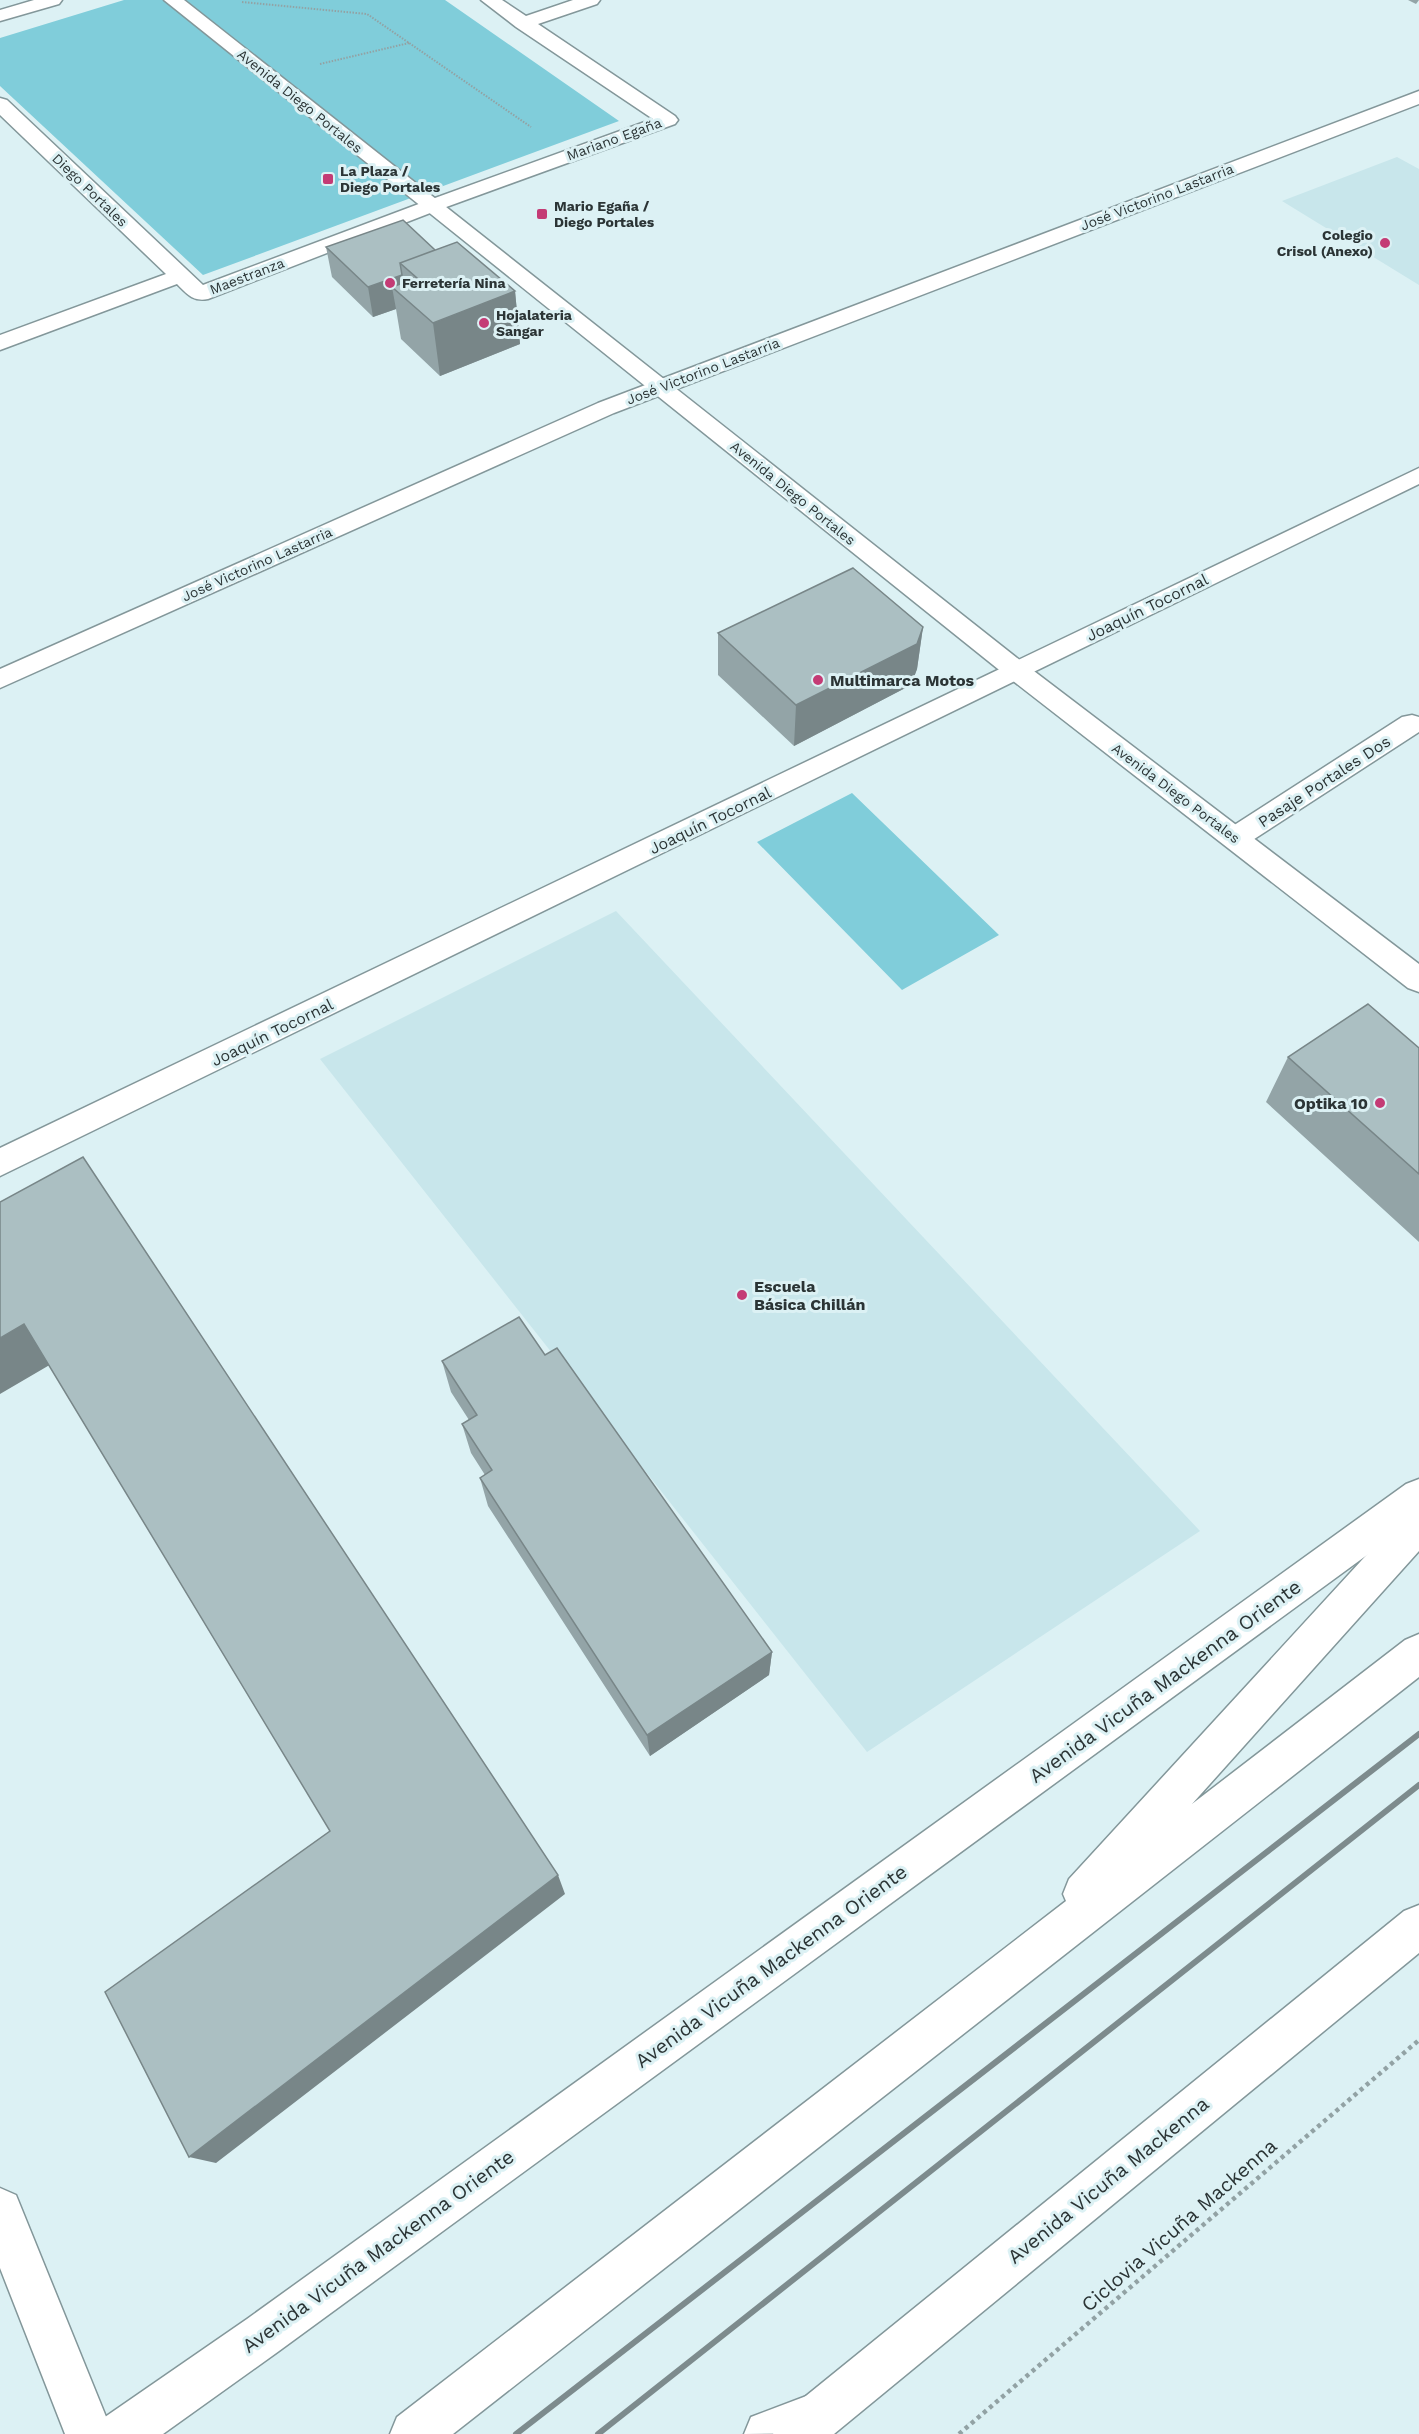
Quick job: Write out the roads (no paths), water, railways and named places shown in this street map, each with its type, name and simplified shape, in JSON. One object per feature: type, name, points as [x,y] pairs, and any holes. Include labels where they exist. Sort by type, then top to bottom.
[{"type":"street","points":[[0,16],[53,0]]},
{"type":"street","name":"Avenida Diego Portales","points":[[173,0],[1017,671],[1419,980]]},
{"type":"street","points":[[490,0],[523,23],[591,0]]},
{"type":"street","name":"Mariano Egaña","points":[[432,206],[668,120],[523,23]]},
{"type":"street","name":"José Victorino Lastarria","points":[[0,679],[606,408],[1419,97]]},
{"type":"street","name":"Diego Portales","points":[[0,104],[180,276]]},
{"type":"street","name":"Maestranza","points":[[180,276],[200,294],[432,206]]},
{"type":"street","points":[[0,343],[180,276]]},
{"type":"street","name":"Joaquín Tocornal","points":[[0,1163],[1419,475]]},
{"type":"street","name":"Pasaje Portales Dos","points":[[1235,838],[1412,724]]},
{"type":"street","name":"Avenida Vicuña Mackenna Oriente","points":[[122,2434],[273,2328],[1419,1496]]},
{"type":"street","points":[[1025,1960],[1419,1524]]},
{"type":"street","points":[[414,2434],[1419,1653]]},
{"type":"street","name":"Avenida Vicuña Mackenna","points":[[768,2434],[808,2425],[1414,1942]]},
{"type":"street","points":[[0,2211],[89,2434]]},
{"type":"railway","points":[[516,2434],[1419,1734]]},
{"type":"railway","points":[[598,2434],[1419,1785]]},
{"type":"place","name":"La Plaza / Diego Portales","points":[[328,179]]},
{"type":"place","name":"Mario Egaña / Diego Portales","points":[[542,214]]},
{"type":"place","name":"Colegio Crisol (Anexo)","points":[[1385,243]]},
{"type":"place","name":"Ferretería Nina","points":[[390,283]]},
{"type":"place","name":"Hojalateria Sangar","points":[[484,323]]},
{"type":"place","name":"Multimarca Motos","points":[[818,680]]},
{"type":"place","name":"Optika 10","points":[[1380,1103]]},
{"type":"place","name":"Escuela Básica Chillán","points":[[742,1295]]}]
